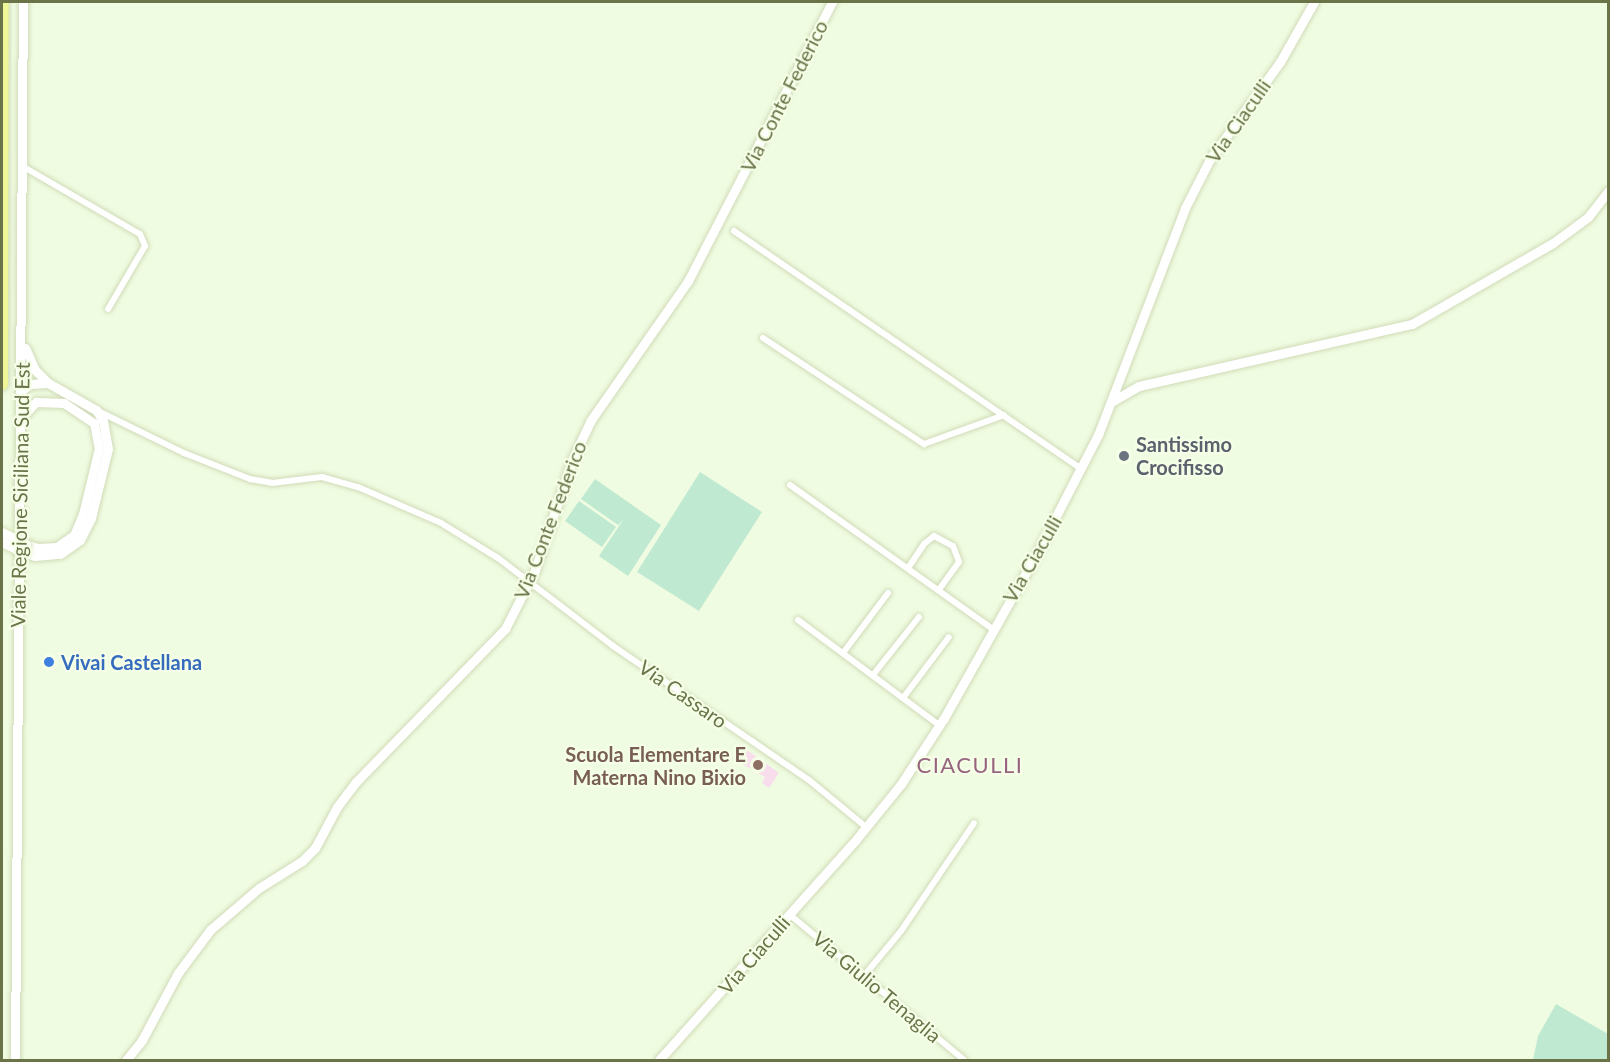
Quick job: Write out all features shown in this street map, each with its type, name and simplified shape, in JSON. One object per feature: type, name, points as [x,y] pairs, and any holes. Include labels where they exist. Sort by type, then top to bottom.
[{"type":"highway","points":[[2,384],[3,2]]},
{"type":"street","name":"Viale Regione Siciliana Sud Est","points":[[15,1060],[22,2]]},
{"type":"street","name":"Via Conte Federico","points":[[126,1060],[142,1040],[178,974],[210,930],[233,908],[284,875],[315,848],[337,807],[356,782],[505,629],[529,582],[573,458],[591,420],[688,281],[832,2]]},
{"type":"street","name":"Via Ciaculli","points":[[659,1060],[902,784],[939,725],[1082,469],[1185,208],[1210,159],[1280,62],[1314,2]]},
{"type":"street","points":[[22,166],[140,234],[146,246],[108,309]]},
{"type":"street","points":[[1109,403],[1139,386],[1412,324],[1553,243],[1588,217],[1608,191]]},
{"type":"street","points":[[734,231],[1082,469]]},
{"type":"street","points":[[2,532],[41,557],[60,554],[80,540],[87,529],[108,449],[105,427],[96,410],[48,383],[27,356],[21,335]]},
{"type":"street","points":[[764,338],[924,444],[1004,415]]},
{"type":"street","points":[[21,391],[30,384],[48,383]]},
{"type":"street","points":[[2,542],[25,548],[57,547],[74,535],[83,514],[99,448],[94,423],[64,403],[36,402],[21,419]]},
{"type":"street","name":"Via Cassaro","points":[[96,410],[184,453],[250,479],[272,483],[322,477],[358,488],[441,524],[529,582],[613,646],[809,780],[866,827]]},
{"type":"street","points":[[790,485],[993,629]]},
{"type":"street","points":[[908,568],[924,544],[934,536],[953,546],[959,562],[939,590]]},
{"type":"street","points":[[843,653],[888,593]]},
{"type":"street","points":[[873,675],[919,617]]},
{"type":"street","points":[[798,620],[939,725]]},
{"type":"street","points":[[903,698],[948,638]]},
{"type":"street","points":[[863,977],[901,931],[974,823]]},
{"type":"street","name":"Via Giulio Tenaglia","points":[[789,914],[964,1060]]},
{"type":"shaded area","name":"Scuola Elementare E Materna Nino Bixio","points":[[739,744],[779,773],[769,788],[762,783],[765,777],[737,761],[740,756],[734,752]]},
{"type":"green space","points":[[700,472],[762,512],[699,611],[637,572]]},
{"type":"green space","points":[[595,479],[661,525],[628,576],[599,556],[623,520],[618,525],[581,499]]},
{"type":"green space","points":[[579,501],[616,527],[602,547],[565,521]]},
{"type":"green space","points":[[1556,1004],[1608,1034],[1608,1060],[1533,1060],[1538,1036]]},
{"type":"place","name":"Santissimo Crocifisso","points":[[1124,456]]},
{"type":"place","name":"Vivai Castellana","points":[[49,662]]},
{"type":"place","name":"Scuola Elementare E Materna Nino Bixio","points":[[758,765]]},
{"type":"district","name":"CIACULLI","points":[[970,765]]}]
